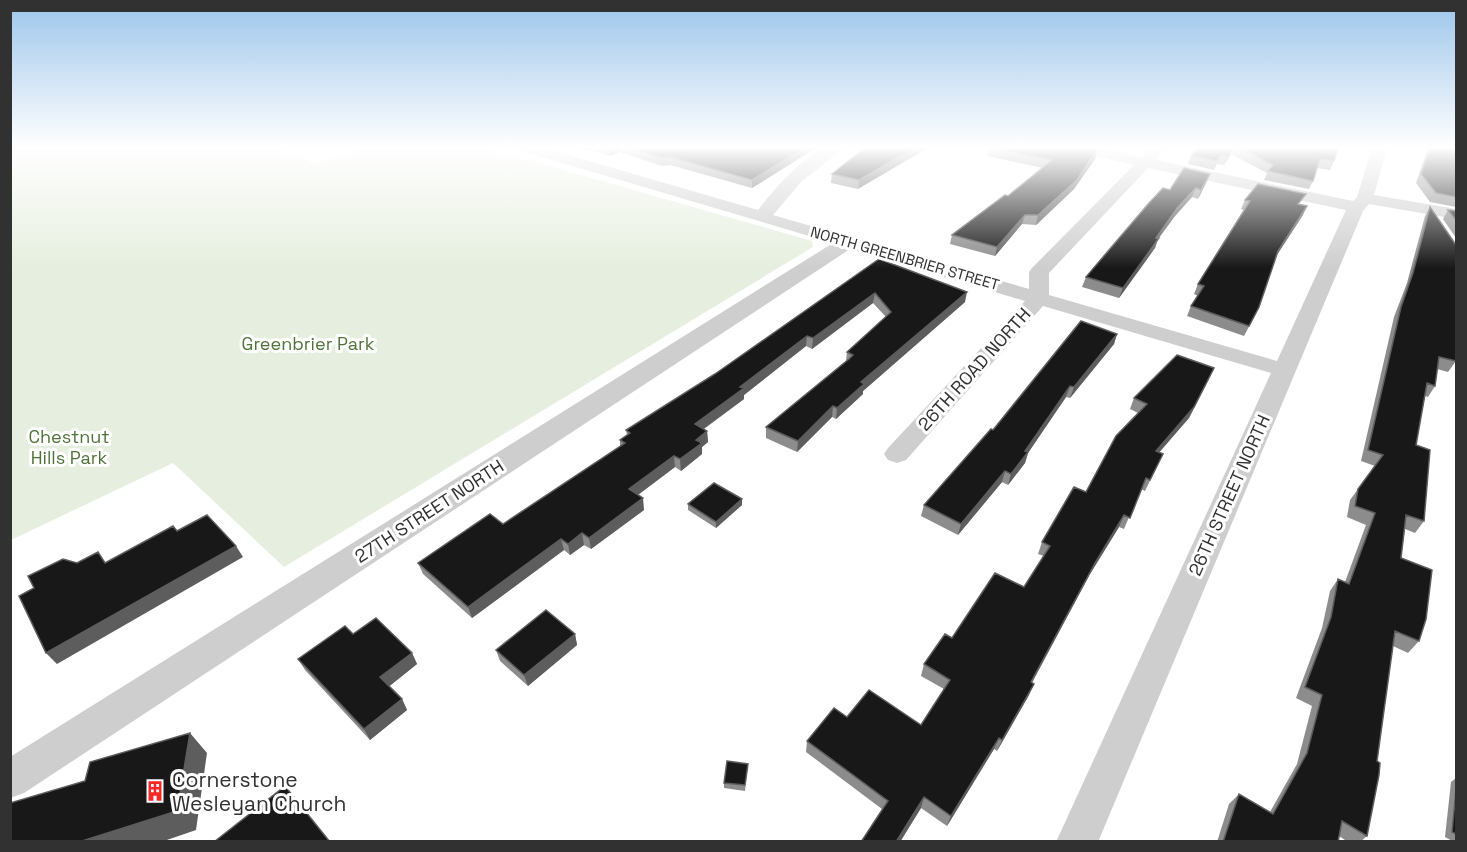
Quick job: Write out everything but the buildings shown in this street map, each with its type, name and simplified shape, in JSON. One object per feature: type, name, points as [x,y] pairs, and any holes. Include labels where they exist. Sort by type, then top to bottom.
[{"type":"street","name":"NORTH GREENBRIER STREET","points":[[666,188],[1284,370]]},
{"type":"street","points":[[763,216],[784,188]]},
{"type":"street","name":"26TH ROAD NORTH","points":[[897,454],[1039,298],[1039,272],[1120,188]]},
{"type":"street","points":[[1298,188],[1361,202],[1456,214]]},
{"type":"street","name":"26TH STREET NORTH","points":[[1077,842],[1366,188]]},
{"type":"street","name":"27TH STREET NORTH","points":[[10,779],[848,242]]},
{"type":"green space","name":"Greenbrier Park","points":[[11,188],[625,188],[812,241],[813,247],[284,567],[173,463],[11,540]]},
{"type":"place","name":"Cornerstone Wesleyan Church","points":[[155,791]]},
{"type":"park label","name":"Chestnut Hills Park","points":[[69,446]]}]
